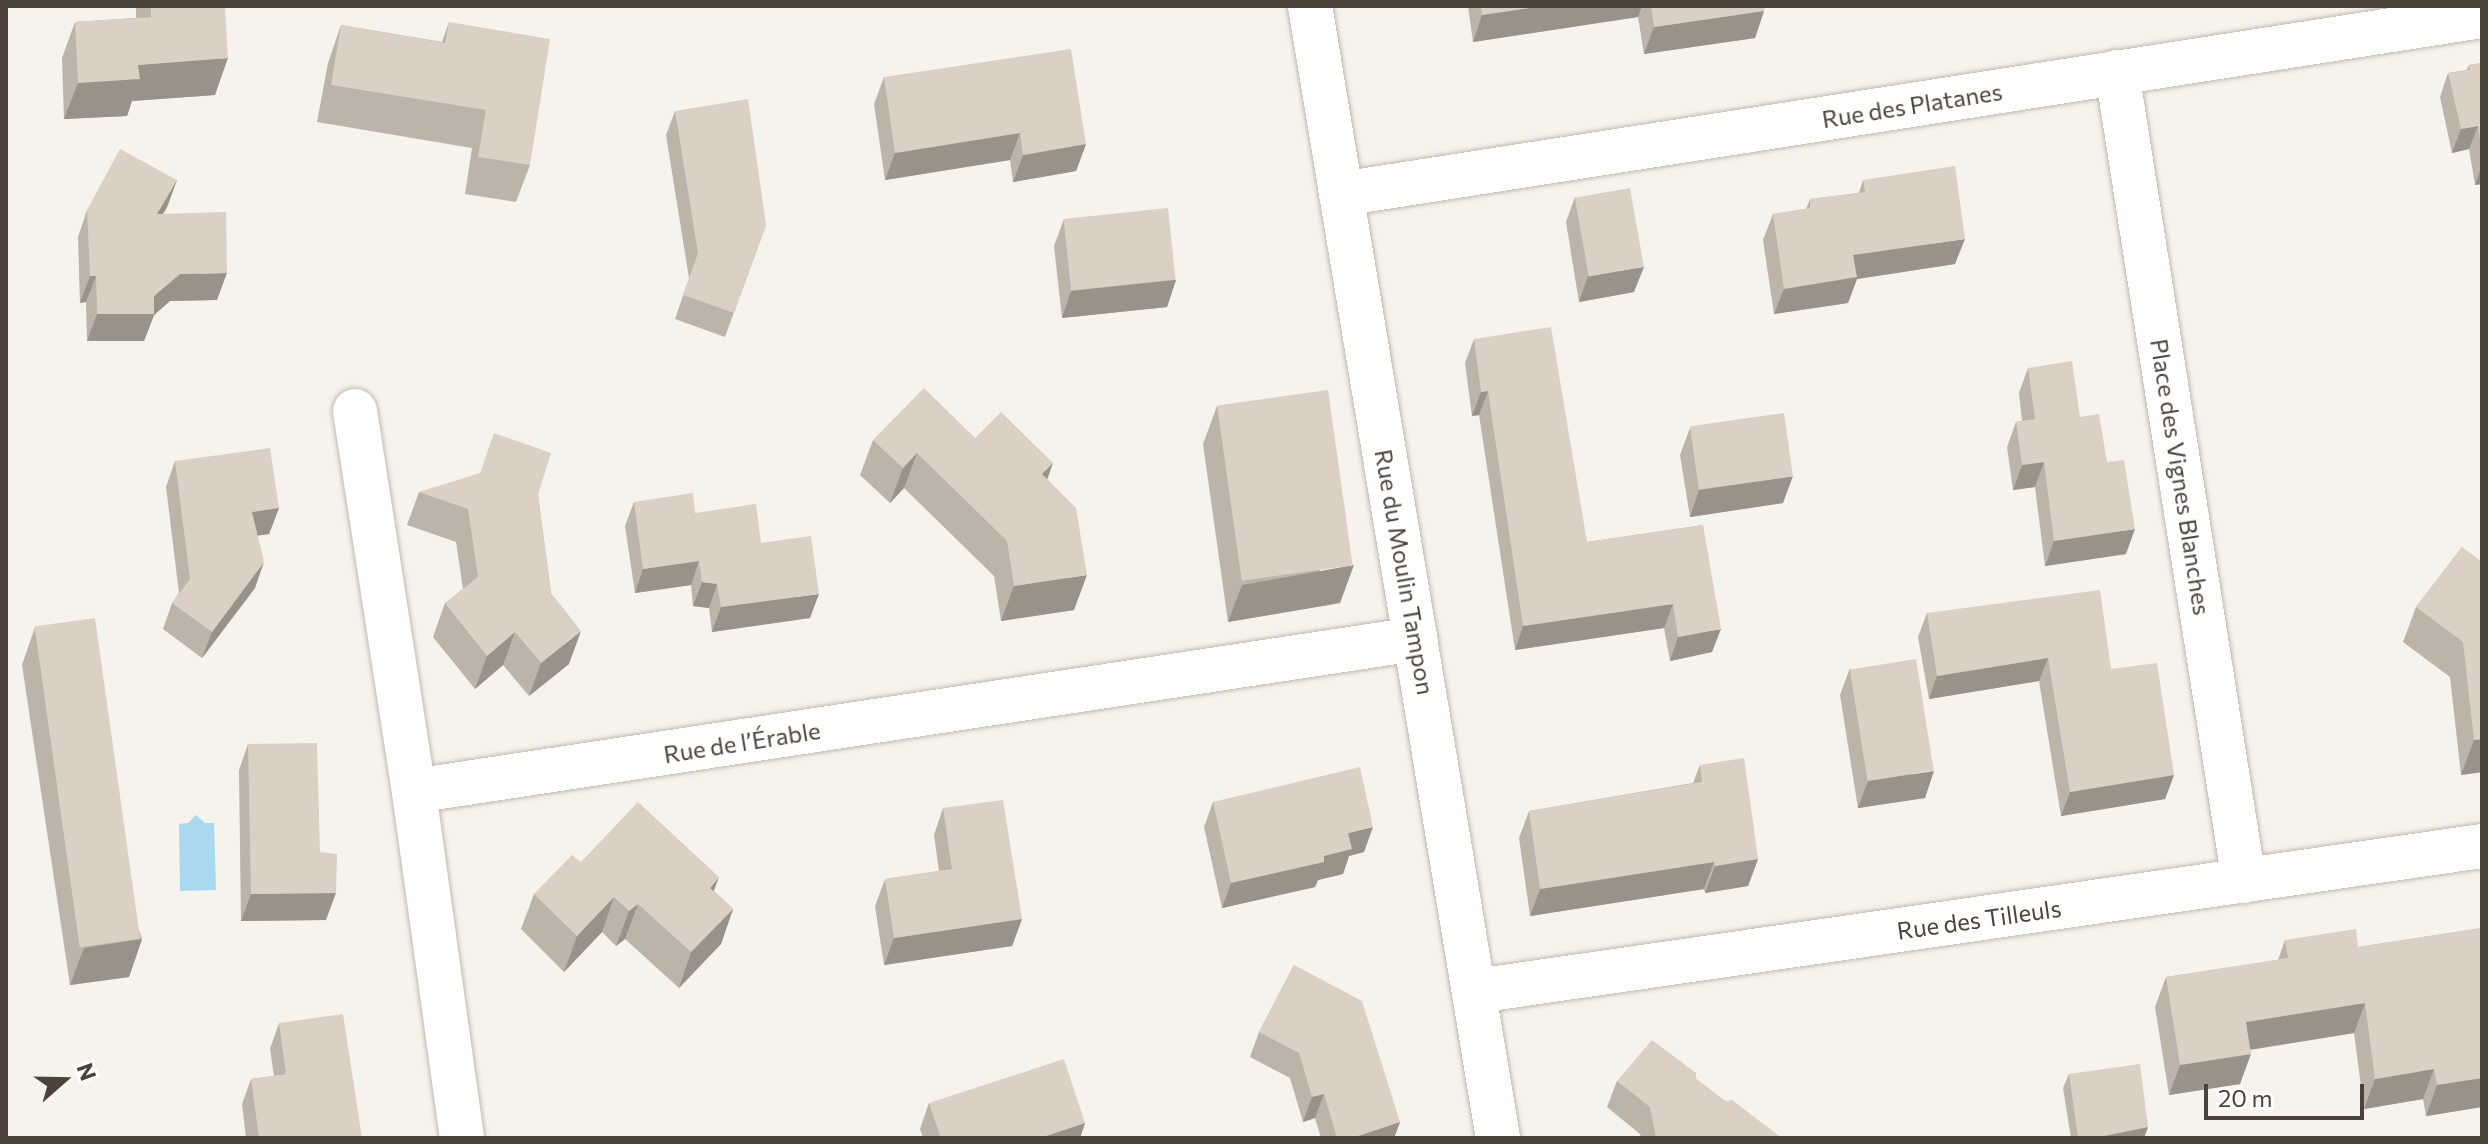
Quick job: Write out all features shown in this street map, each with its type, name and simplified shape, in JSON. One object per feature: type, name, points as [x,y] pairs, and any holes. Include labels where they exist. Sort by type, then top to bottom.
[{"type":"street","name":"Rue du Moulin Tampon","points":[[1310,6],[1498,1138]]},
{"type":"street","name":"Rue des Platanes","points":[[1341,194],[2482,16]]},
{"type":"street","name":"Place des Vignes Blanches","points":[[2117,72],[2244,881]]},
{"type":"street","points":[[355,411],[414,791],[462,1138]]},
{"type":"street","name":"Rue de l’Érable","points":[[414,791],[1416,639]]},
{"type":"street","name":"Rue des Tilleuls","points":[[1476,991],[2482,846]]},
{"type":"water","points":[[196,815],[205,823],[214,823],[216,890],[180,891],[179,824],[188,823]]},
{"type":"building","points":[[151,6],[225,6],[228,58],[138,65],[140,79],[78,83],[75,22],[151,17]]},
{"type":"building","points":[[1481,6],[1543,6],[1482,15]]},
{"type":"building","points":[[1651,6],[1764,6],[1764,11],[1654,27]]},
{"type":"building","points":[[449,22],[550,39],[530,165],[478,157],[486,110],[331,85],[341,25],[445,43]]},
{"type":"building","points":[[1071,49],[1086,144],[1023,155],[1020,133],[895,153],[884,77]]},
{"type":"building","points":[[2482,63],[2482,152],[2478,126],[2461,129],[2448,73],[2470,70],[2469,65]]},
{"type":"building","points":[[748,99],[766,225],[734,313],[683,295],[698,253],[675,111]]},
{"type":"building","points":[[120,149],[177,180],[157,214],[226,212],[227,273],[180,274],[154,296],[154,314],[97,314],[96,276],[90,276],[87,210]]},
{"type":"building","points":[[1955,166],[1965,239],[1853,255],[1857,277],[1784,289],[1773,214],[1810,208],[1810,199],[1865,192],[1863,180]]},
{"type":"building","points":[[1630,188],[1644,267],[1589,277],[1575,198]]},
{"type":"building","points":[[1168,208],[1176,280],[1071,291],[1064,219]]},
{"type":"building","points":[[1551,327],[1587,542],[1703,525],[1721,629],[1678,637],[1673,604],[1523,626],[1488,391],[1481,392],[1474,339]]},
{"type":"building","points":[[2072,361],[2080,417],[2099,414],[2107,462],[2124,460],[2135,529],[2054,541],[2044,462],[2022,465],[2016,422],[2035,419],[2028,368]]},
{"type":"building","points":[[924,388],[975,438],[1001,412],[1053,463],[1042,474],[1076,508],[1087,575],[1014,586],[1007,541],[917,453],[903,468],[873,440]]},
{"type":"building","points":[[1328,390],[1353,565],[1242,581],[1217,406]]},
{"type":"building","points":[[1784,413],[1793,476],[1699,490],[1690,426]]},
{"type":"building","points":[[494,433],[551,453],[538,495],[551,593],[581,631],[541,663],[515,632],[487,656],[445,603],[478,577],[468,509],[419,492],[480,473]]},
{"type":"building","points":[[270,448],[279,508],[252,512],[264,562],[212,632],[172,603],[190,579],[175,461]]},
{"type":"building","points":[[693,493],[695,513],[756,504],[761,543],[811,536],[819,594],[721,607],[717,584],[702,582],[699,561],[643,569],[634,502]]},
{"type":"building","points":[[2462,547],[2482,562],[2482,739],[2474,740],[2463,642],[2416,607]]},
{"type":"building","points":[[2100,590],[2111,669],[2157,663],[2174,775],[2070,792],[2048,658],[1937,676],[1927,613]]},
{"type":"building","points":[[95,618],[140,939],[80,947],[35,626]]},
{"type":"building","points":[[1916,659],[1934,771],[1868,781],[1850,669]]},
{"type":"building","points":[[317,743],[320,852],[337,854],[336,893],[251,894],[248,744]]},
{"type":"building","points":[[1744,758],[1758,859],[1715,866],[1714,862],[1540,889],[1529,811],[1702,782],[1700,765]]},
{"type":"building","points":[[1360,767],[1373,827],[1348,833],[1352,849],[1324,856],[1324,862],[1231,883],[1213,802]]},
{"type":"building","points":[[1003,800],[1022,919],[894,938],[885,879],[952,869],[943,808]]},
{"type":"building","points":[[638,802],[719,877],[710,888],[733,909],[691,952],[638,904],[629,911],[614,897],[577,936],[534,894],[572,855],[581,862]]},
{"type":"building","points":[[2482,928],[2482,1078],[2437,1085],[2434,1069],[2375,1079],[2365,1003],[2246,1022],[2251,1054],[2180,1065],[2166,977],[2288,958],[2285,940],[2356,929],[2358,947]]},
{"type":"building","points":[[1294,965],[1362,1001],[1400,1122],[1352,1138],[1337,1138],[1324,1094],[1312,1097],[1299,1053],[1259,1032]]},
{"type":"building","points":[[343,1014],[362,1138],[259,1138],[251,1079],[286,1074],[279,1023]]},
{"type":"building","points":[[1652,1040],[1696,1073],[1696,1079],[1725,1101],[1732,1100],[1782,1138],[1656,1138],[1650,1107],[1617,1081]]},
{"type":"building","points":[[1064,1059],[1085,1123],[1040,1138],[941,1138],[929,1103]]},
{"type":"building","points":[[2140,1064],[2148,1127],[2094,1138],[2078,1138],[2069,1074]]}]
